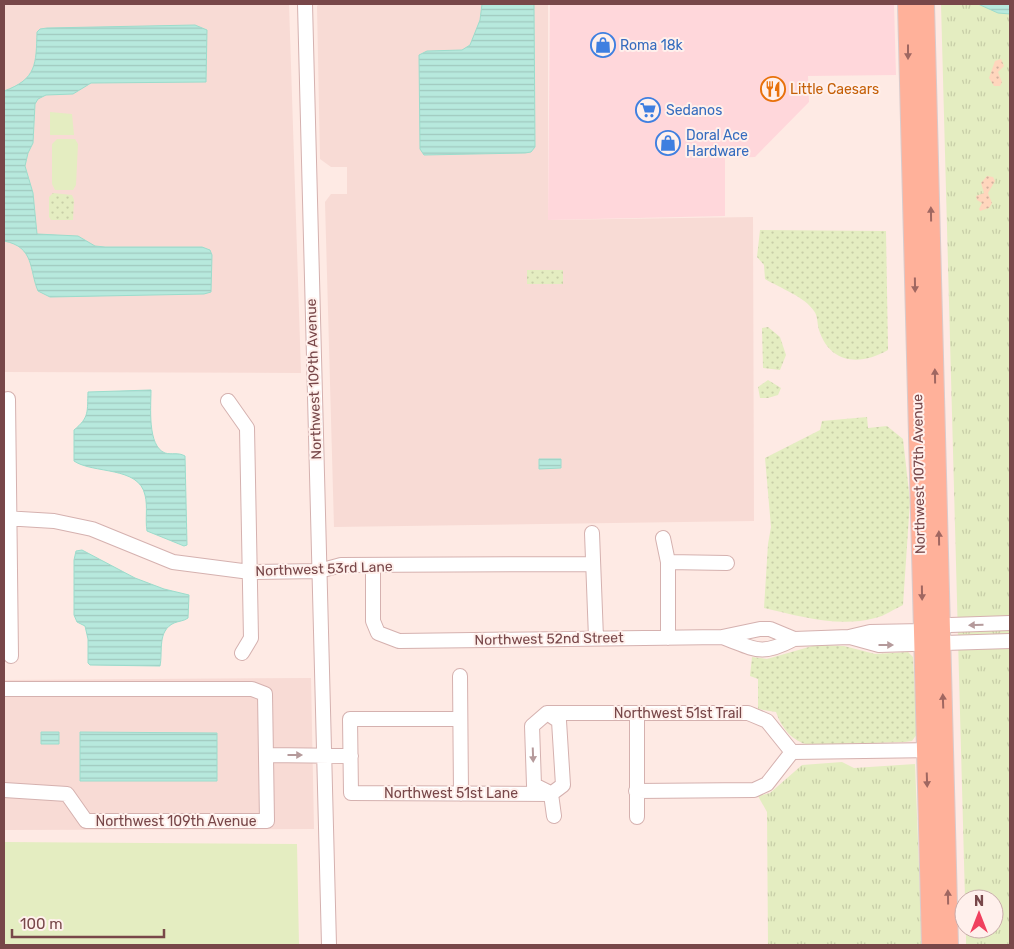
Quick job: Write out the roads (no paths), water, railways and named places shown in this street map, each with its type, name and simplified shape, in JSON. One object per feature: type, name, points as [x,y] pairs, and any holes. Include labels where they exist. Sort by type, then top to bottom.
[{"type":"main road","name":"Northwest 107th Avenue","points":[[907,4],[931,945]]},
{"type":"main road","name":"Northwest 107th Avenue","points":[[925,4],[949,945]]},
{"type":"street","name":"Northwest 109th Avenue","points":[[305,4],[329,945]]},
{"type":"street","points":[[8,398],[6,518],[11,656]]},
{"type":"street","points":[[228,401],[247,428],[251,638],[242,653]]},
{"type":"street","name":"Northwest 53rd Lane","points":[[6,518],[54,521],[92,529],[173,562],[250,572],[319,571],[342,565],[592,564]]},
{"type":"street","points":[[592,532],[596,638]]},
{"type":"street","points":[[663,538],[668,562],[668,638]]},
{"type":"street","points":[[668,562],[727,563]]},
{"type":"street","name":"Northwest 52nd Street","points":[[373,566],[373,620],[378,633],[399,641],[722,637],[752,630],[770,629],[794,638],[849,637],[879,645],[1010,623]]},
{"type":"street","points":[[751,648],[752,630]]},
{"type":"street","name":"Northwest 52nd Street","points":[[941,635],[1010,641]]},
{"type":"street","name":"Northwest 52nd Street","points":[[722,637],[751,648],[767,651],[794,638]]},
{"type":"street","points":[[460,676],[458,719],[461,794]]},
{"type":"street","name":"Northwest 109th Avenue","points":[[4,689],[252,689],[265,694],[267,821],[86,821],[67,794],[4,790]]},
{"type":"street","points":[[547,713],[559,721],[563,785],[551,794],[534,785],[532,726],[547,713]]},
{"type":"street","name":"Northwest 51st Trail","points":[[547,713],[748,713],[767,721],[792,752]]},
{"type":"street","points":[[637,713],[637,817]]},
{"type":"street","points":[[267,755],[351,756],[350,719],[458,719]]},
{"type":"street","points":[[636,791],[754,790],[767,784],[792,752],[944,750]]},
{"type":"street","name":"Northwest 51st Lane","points":[[351,756],[351,793],[551,794]]},
{"type":"street","points":[[551,794],[554,816]]},
{"type":"water","points":[[482,4],[534,4],[535,147],[531,152],[525,153],[424,155],[420,149],[419,55],[427,51],[462,50],[470,45],[480,20]]},
{"type":"water","points":[[978,4],[1010,4],[1010,14],[998,13]]},
{"type":"water","points":[[195,25],[207,30],[206,82],[91,83],[73,94],[46,95],[38,99],[35,104],[33,143],[25,166],[33,193],[37,234],[78,236],[95,246],[105,247],[202,247],[210,250],[212,255],[211,292],[204,294],[50,297],[38,291],[26,254],[21,248],[4,241],[4,91],[23,81],[33,69],[37,32],[40,29],[47,28]]},
{"type":"water","points":[[151,390],[151,425],[155,442],[159,449],[165,453],[185,456],[187,545],[184,546],[147,531],[145,495],[141,486],[134,479],[114,472],[82,465],[74,461],[74,430],[83,421],[87,413],[88,392]]},
{"type":"water","points":[[539,459],[561,459],[561,468],[539,469]]},
{"type":"water","points":[[82,550],[135,578],[164,589],[189,595],[188,618],[174,623],[165,631],[160,666],[90,665],[88,663],[88,639],[85,626],[77,622],[74,615],[74,560],[76,551]]},
{"type":"water","points":[[41,732],[59,732],[59,744],[41,744]]},
{"type":"water","points":[[80,732],[217,733],[217,781],[80,781]]},
{"type":"place","name":"Roma 18k","points":[[603,45]]},
{"type":"place","name":"Little Caesars","points":[[773,89]]},
{"type":"place","name":"Sedanos","points":[[648,110]]},
{"type":"place","name":"Doral Ace Hardware","points":[[668,143]]}]
